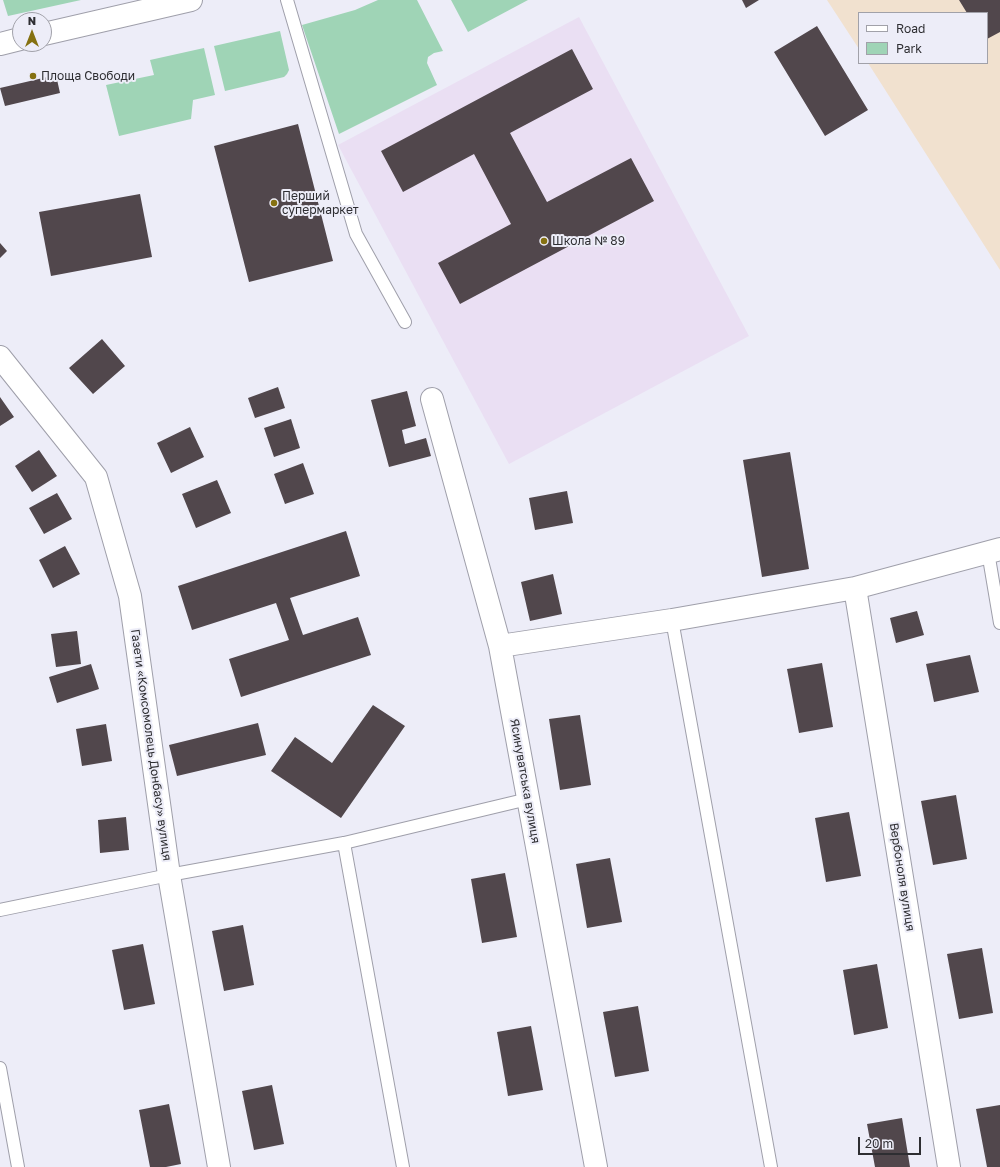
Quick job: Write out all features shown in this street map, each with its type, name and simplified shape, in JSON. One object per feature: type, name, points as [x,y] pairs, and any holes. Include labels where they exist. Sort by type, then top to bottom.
[{"type":"street","points":[[52,32],[192,0]]},
{"type":"street","points":[[0,44],[12,41]]},
{"type":"street","name":"Газети «Комсомолець Донбасу» вулиця","points":[[0,357],[96,477],[130,596],[169,875],[219,1167]]},
{"type":"street","name":"Ясинуватська вулиця","points":[[432,399],[500,646],[596,1167]]},
{"type":"street","points":[[500,646],[672,620],[855,588],[994,551]]},
{"type":"street","name":"Вербоноля вулиця","points":[[855,588],[949,1167]]},
{"type":"lane","points":[[286,0],[356,234],[405,322]]},
{"type":"lane","points":[[994,551],[1000,623]]},
{"type":"lane","points":[[672,620],[771,1167]]},
{"type":"lane","points":[[0,910],[169,875],[344,843],[528,799]]},
{"type":"lane","points":[[344,843],[403,1167]]},
{"type":"lane","points":[[0,1068],[18,1167]]},
{"type":"shaded area","points":[[827,0],[1000,0],[1000,270],[869,64],[988,64],[988,12],[858,12],[858,47]]},
{"type":"shaded area","name":"Школа № 89","points":[[579,17],[749,336],[509,464],[338,145]]},
{"type":"green space","points":[[3,0],[81,0],[26,12],[12,12],[12,15],[8,16]]},
{"type":"green space","points":[[378,0],[417,0],[443,51],[434,53],[428,57],[427,63],[437,85],[339,134],[302,25],[355,10]]},
{"type":"green space","points":[[451,0],[528,0],[468,32]]},
{"type":"green space","points":[[280,31],[289,70],[287,74],[284,77],[225,91],[214,46]]},
{"type":"green space","points":[[204,48],[215,95],[193,100],[191,119],[119,136],[106,85],[154,75],[150,60]]},
{"type":"building","points":[[742,0],[759,0],[746,8]]},
{"type":"building","points":[[959,0],[1000,0],[1000,32],[988,38],[988,12],[966,12]]},
{"type":"building","points":[[817,26],[868,110],[825,136],[774,52]]},
{"type":"building","points":[[572,49],[593,89],[510,133],[547,202],[631,158],[654,201],[460,304],[438,263],[511,224],[474,154],[403,192],[381,151]]},
{"type":"building","points":[[56,75],[60,93],[5,106],[0,88]]},
{"type":"building","name":"Перший супермаркет","points":[[298,124],[333,261],[249,282],[214,146]]},
{"type":"building","points":[[140,194],[152,257],[51,276],[39,212]]},
{"type":"building","points":[[0,243],[7,251],[0,258]]},
{"type":"building","points":[[102,339],[125,366],[93,394],[69,368]]},
{"type":"building","points":[[278,387],[285,408],[255,418],[248,398]]},
{"type":"building","points":[[407,391],[416,426],[402,430],[405,444],[426,438],[431,456],[389,467],[371,400]]},
{"type":"building","points":[[0,397],[14,417],[0,426]]},
{"type":"building","points":[[291,419],[300,448],[274,457],[264,428]]},
{"type":"building","points":[[190,427],[204,457],[171,473],[157,443]]},
{"type":"building","points":[[39,450],[57,476],[32,492],[15,466]]},
{"type":"building","points":[[790,452],[809,569],[762,577],[743,460]]},
{"type":"building","points":[[303,463],[314,494],[285,504],[274,474]]},
{"type":"building","points":[[217,480],[231,513],[196,528],[182,494]]},
{"type":"building","points":[[567,491],[573,523],[535,530],[529,498]]},
{"type":"building","points":[[57,493],[72,519],[44,534],[29,508]]},
{"type":"building","points":[[346,531],[360,576],[290,598],[303,635],[358,617],[371,655],[241,697],[229,659],[289,640],[276,603],[192,630],[178,586]]},
{"type":"building","points":[[65,546],[80,574],[53,588],[39,560]]},
{"type":"building","points":[[553,574],[562,614],[530,621],[521,582]]},
{"type":"building","points":[[917,611],[924,635],[896,643],[890,618]]},
{"type":"building","points":[[77,631],[81,664],[56,667],[51,634]]},
{"type":"building","points":[[970,655],[979,692],[934,702],[926,664]]},
{"type":"building","points":[[822,663],[833,727],[799,733],[787,669]]},
{"type":"building","points":[[91,664],[99,689],[57,703],[49,677]]},
{"type":"building","points":[[373,705],[405,726],[341,818],[271,771],[295,737],[332,763]]},
{"type":"building","points":[[580,715],[591,785],[560,790],[549,719]]},
{"type":"building","points":[[258,723],[266,755],[177,776],[169,745]]},
{"type":"building","points":[[106,724],[112,761],[82,766],[76,729]]},
{"type":"building","points":[[956,795],[967,859],[933,865],[921,801]]},
{"type":"building","points":[[849,812],[861,876],[826,882],[815,818]]},
{"type":"building","points":[[126,817],[129,850],[100,853],[98,820]]},
{"type":"building","points":[[610,858],[622,922],[587,928],[576,864]]},
{"type":"building","points":[[505,873],[517,937],[482,943],[471,879]]},
{"type":"building","points":[[243,925],[254,985],[224,991],[212,931]]},
{"type":"building","points":[[143,944],[155,1004],[124,1010],[112,950]]},
{"type":"building","points":[[982,948],[993,1013],[959,1019],[947,954]]},
{"type":"building","points":[[877,964],[888,1028],[854,1035],[843,970]]},
{"type":"building","points":[[638,1006],[649,1071],[615,1077],[603,1012]]},
{"type":"building","points":[[531,1026],[543,1090],[508,1096],[497,1032]]},
{"type":"building","points":[[272,1085],[284,1144],[254,1150],[242,1091]]},
{"type":"building","points":[[169,1104],[181,1164],[166,1167],[150,1167],[139,1110]]},
{"type":"building","points":[[1000,1105],[1000,1167],[987,1167],[976,1109]]},
{"type":"building","points":[[902,1118],[910,1167],[875,1167],[867,1124]]},
{"type":"place","name":"Площа Свободи","points":[[33,76]]},
{"type":"place","name":"Перший супермаркет","points":[[274,203]]},
{"type":"place","name":"Школа № 89","points":[[544,241]]}]
